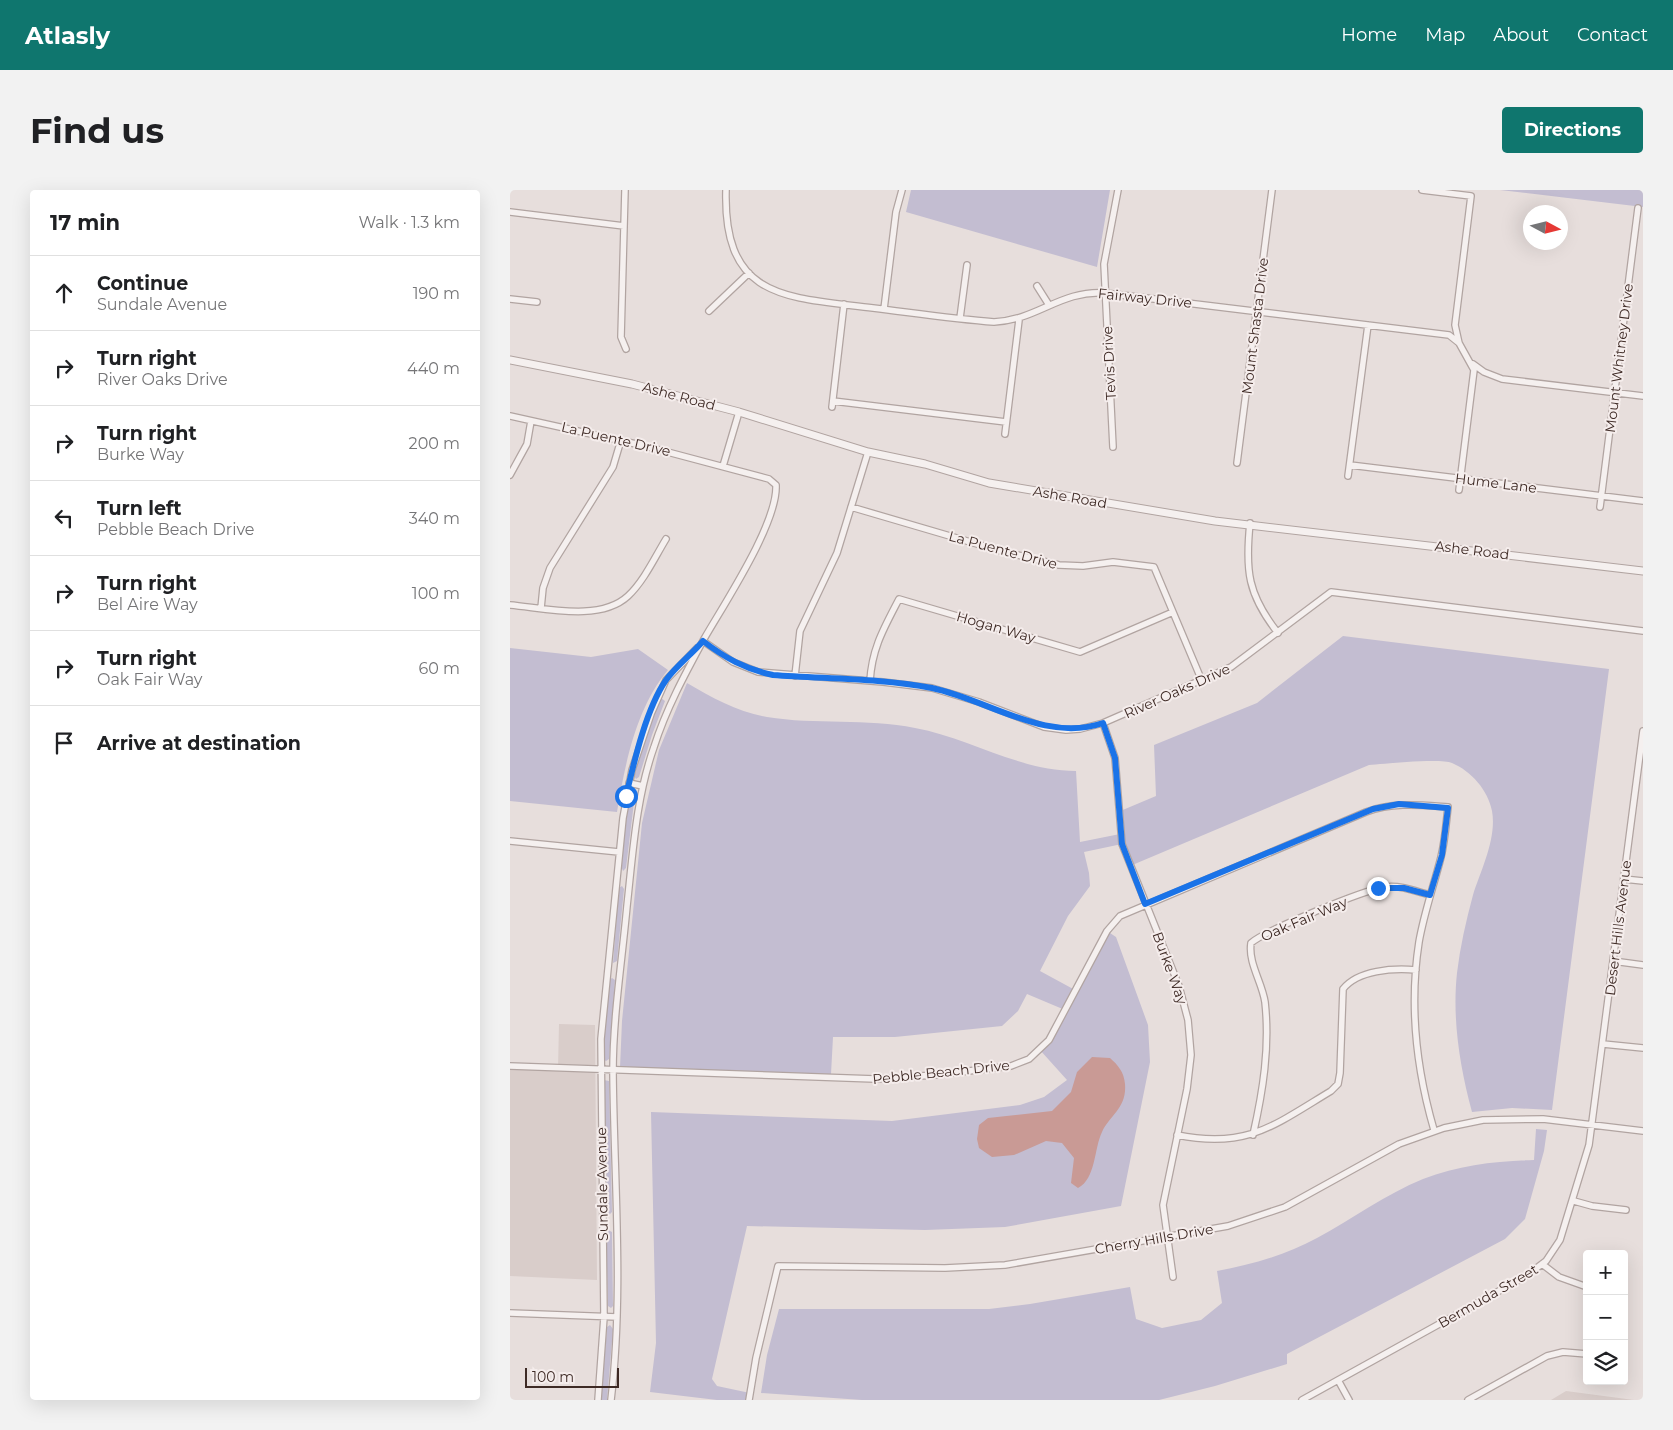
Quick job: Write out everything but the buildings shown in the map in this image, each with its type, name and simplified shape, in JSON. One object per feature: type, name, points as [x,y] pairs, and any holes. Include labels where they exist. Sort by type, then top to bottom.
[{"type":"street","points":[[625,190],[621,337],[626,349]]},
{"type":"street","name":"Fairway Drive","points":[[726,190],[727,232],[736,254],[749,273],[764,285],[784,295],[994,322],[1019,320],[1073,295],[1105,293],[1449,335],[1459,343]]},
{"type":"street","points":[[884,309],[896,212],[902,190]]},
{"type":"street","name":"Tevis Drive","points":[[1113,447],[1104,264],[1118,190]]},
{"type":"street","name":"Mount Shasta Drive","points":[[1237,463],[1272,190]]},
{"type":"street","points":[[1422,190],[1471,196],[1456,316],[1459,343],[1474,370],[1459,490]]},
{"type":"street","name":"Mount Whitney Drive","points":[[1600,507],[1638,208]]},
{"type":"street","points":[[510,212],[624,226]]},
{"type":"street","points":[[960,318],[967,265]]},
{"type":"street","points":[[709,311],[749,273]]},
{"type":"street","points":[[1037,286],[1049,305]]},
{"type":"street","points":[[510,299],[537,302]]},
{"type":"street","points":[[844,304],[832,404],[1006,422]]},
{"type":"street","points":[[1005,434],[1019,320]]},
{"type":"street","points":[[1348,476],[1368,325]]},
{"type":"street","name":"Ashe Road","points":[[510,360],[632,384],[739,412],[868,452],[925,464],[989,483],[1215,520],[1643,571]]},
{"type":"street","points":[[1470,362],[1484,372],[1502,379],[1643,396]]},
{"type":"street","points":[[723,466],[739,412]]},
{"type":"street","name":"La Puente Drive","points":[[510,416],[621,440],[723,466],[769,479],[776,485]]},
{"type":"street","points":[[510,475],[527,444],[531,421]]},
{"type":"street","points":[[542,608],[543,588],[550,568],[613,467],[621,440]]},
{"type":"street","points":[[795,676],[800,631],[834,560],[868,452]]},
{"type":"street","name":"Hume Lane","points":[[1350,464],[1643,501]]},
{"type":"street","name":"Sundale Avenue","points":[[611,1400],[617,1316],[613,1069],[636,824],[643,786],[664,719],[703,641],[751,559],[767,522],[777,492],[776,485]]},
{"type":"street","name":"La Puente Drive","points":[[851,507],[1001,551],[1059,565],[1083,566],[1113,562],[1154,567],[1202,681]]},
{"type":"street","points":[[1250,523],[1247,555],[1249,581],[1258,605],[1278,634]]},
{"type":"street","points":[[510,605],[586,612],[614,606],[636,588],[666,539]]},
{"type":"street","name":"River Oaks Drive","points":[[703,641],[724,657],[745,668],[773,675],[907,684],[956,694],[1054,729],[1080,730],[1103,723],[1202,681],[1244,659],[1331,592],[1643,631]]},
{"type":"street","name":"Hogan Way","points":[[870,681],[871,663],[877,642],[899,599],[1080,652],[1173,612]]},
{"type":"street","name":"Sundale Avenue","points":[[598,1400],[604,1317],[600,1070],[619,852],[629,783],[640,742],[666,680],[703,641]]},
{"type":"street","name":"Burke Way","points":[[1103,723],[1115,758],[1122,844],[1179,986],[1188,1020],[1190,1072],[1163,1200],[1166,1237],[1174,1277]]},
{"type":"street","name":"Desert Hills Avenue","points":[[1592,1125],[1643,730]]},
{"type":"street","points":[[629,783],[643,786]]},
{"type":"street","points":[[1634,796],[1643,797]]},
{"type":"street","name":"Pebble Beach Drive","points":[[510,1066],[875,1079],[935,1075],[1020,1063],[1036,1054],[1049,1040],[1113,923],[1128,911],[1373,809],[1399,804],[1448,808],[1442,855],[1430,895]]},
{"type":"street","points":[[510,842],[619,852]]},
{"type":"street","points":[[616,878],[630,878]]},
{"type":"street","points":[[1624,879],[1643,881]]},
{"type":"street","name":"Oak Fair Way","points":[[1253,1134],[1265,1078],[1265,1017],[1263,990],[1251,957],[1251,943],[1268,932],[1378,888],[1404,888],[1430,895]]},
{"type":"street","points":[[1430,895],[1419,941],[1414,1024],[1421,1077],[1434,1130]]},
{"type":"street","points":[[1613,961],[1643,965]]},
{"type":"street","points":[[608,968],[621,969]]},
{"type":"street","points":[[1177,1135],[1212,1140],[1253,1134],[1271,1127],[1324,1096],[1338,1084],[1340,1073],[1341,999],[1343,989],[1349,982],[1387,969],[1416,970]]},
{"type":"street","points":[[1603,1044],[1643,1048]]},
{"type":"street","name":"Cherry Hills Drive","points":[[749,1400],[756,1358],[778,1266],[976,1268],[1035,1261],[1228,1226],[1266,1215],[1303,1198],[1382,1152],[1434,1130],[1464,1123],[1503,1118],[1543,1119],[1643,1131]]},
{"type":"street","name":"Bermuda Street","points":[[1302,1400],[1526,1276],[1542,1264],[1560,1240],[1574,1201],[1589,1145],[1592,1125]]},
{"type":"street","points":[[1574,1201],[1592,1206],[1626,1210]]},
{"type":"street","points":[[1542,1264],[1559,1277],[1583,1286]]},
{"type":"street","points":[[510,1313],[617,1316]]},
{"type":"street","points":[[1468,1400],[1547,1356],[1563,1352],[1583,1354]]},
{"type":"street","points":[[1338,1380],[1349,1400]]},
{"type":"shaded area","points":[[911,190],[1110,190],[1097,267],[906,212]]},
{"type":"shaded area","points":[[1500,190],[1643,190],[1643,207]]},
{"type":"shaded area","points":[[1343,636],[1609,669],[1552,1110],[1512,1108],[1472,1112],[1464,1078],[1456,1026],[1458,963],[1473,895],[1490,843],[1493,821],[1490,803],[1483,789],[1472,776],[1459,766],[1436,761],[1369,765],[1130,866],[1122,844],[1084,852],[1090,886],[1068,916],[1040,971],[1075,990],[1107,931],[1116,937],[1148,1025],[1150,1062],[1121,1206],[1005,1227],[925,1230],[747,1226],[712,1379],[717,1386],[750,1393],[749,1400],[717,1400],[650,1392],[656,1343],[651,1112],[892,1121],[1020,1105],[1044,1097],[1067,1080],[1040,1050],[1065,1010],[1027,994],[1018,1011],[1002,1026],[895,1037],[833,1037],[831,1074],[620,1068],[622,1021],[642,823],[659,750],[687,683],[725,704],[756,715],[804,721],[878,723],[915,728],[955,739],[1035,766],[1055,770],[1076,771],[1080,842],[1120,834],[1118,812],[1156,796],[1154,745],[1257,703]]},
{"type":"shaded area","points":[[510,648],[591,657],[638,649],[668,670],[657,685],[640,719],[628,756],[617,812],[510,801]]},
{"type":"shaded area","points":[[661,698],[665,701],[639,777],[636,779],[633,774],[647,731]]},
{"type":"shaded area","points":[[633,792],[635,794],[626,868],[623,871],[621,866],[629,794]]},
{"type":"shaded area","points":[[622,886],[624,889],[617,961],[613,963],[619,888]]},
{"type":"shaded area","points":[[612,978],[615,980],[609,1059],[606,1061],[603,1059],[609,980]]},
{"type":"shaded area","points":[[559,1024],[595,1025],[597,1280],[510,1276],[510,1070],[558,1069]]},
{"type":"shaded area","points":[[1092,1057],[1110,1058],[1116,1063],[1123,1076],[1125,1092],[1121,1105],[1102,1132],[1091,1171],[1084,1184],[1078,1188],[1071,1183],[1074,1158],[1062,1143],[1046,1141],[1014,1155],[992,1157],[979,1148],[977,1139],[979,1125],[988,1118],[1052,1111],[1071,1092],[1077,1072]]},
{"type":"shaded area","points":[[604,1080],[609,1081],[612,1212],[609,1215],[606,1213]]},
{"type":"shaded area","points":[[1536,1129],[1547,1130],[1544,1151],[1525,1219],[1505,1239],[1287,1354],[1287,1364],[1215,1386],[1159,1400],[862,1400],[761,1393],[767,1355],[779,1309],[989,1309],[1130,1287],[1136,1319],[1162,1328],[1201,1320],[1222,1303],[1217,1271],[1243,1266],[1293,1249],[1317,1238],[1409,1185],[1437,1174],[1478,1165],[1534,1160]]},
{"type":"shaded area","points":[[608,1230],[612,1232],[613,1306],[611,1308],[608,1306],[606,1233]]},
{"type":"shaded area","points":[[610,1325],[613,1329],[607,1400],[601,1400],[607,1327]]},
{"type":"shaded area","points":[[1566,1391],[1634,1400],[1551,1400]]},
{"type":"route","points":[[626,796],[640,742],[666,680],[703,641],[724,657],[745,668],[758,672],[773,675],[907,684],[932,688],[956,694],[1054,729],[1080,730],[1103,723],[1112,744],[1117,770],[1118,812],[1122,844],[1145,904],[1373,809],[1399,804],[1448,808],[1442,855],[1430,895],[1404,888],[1378,888]]}]
